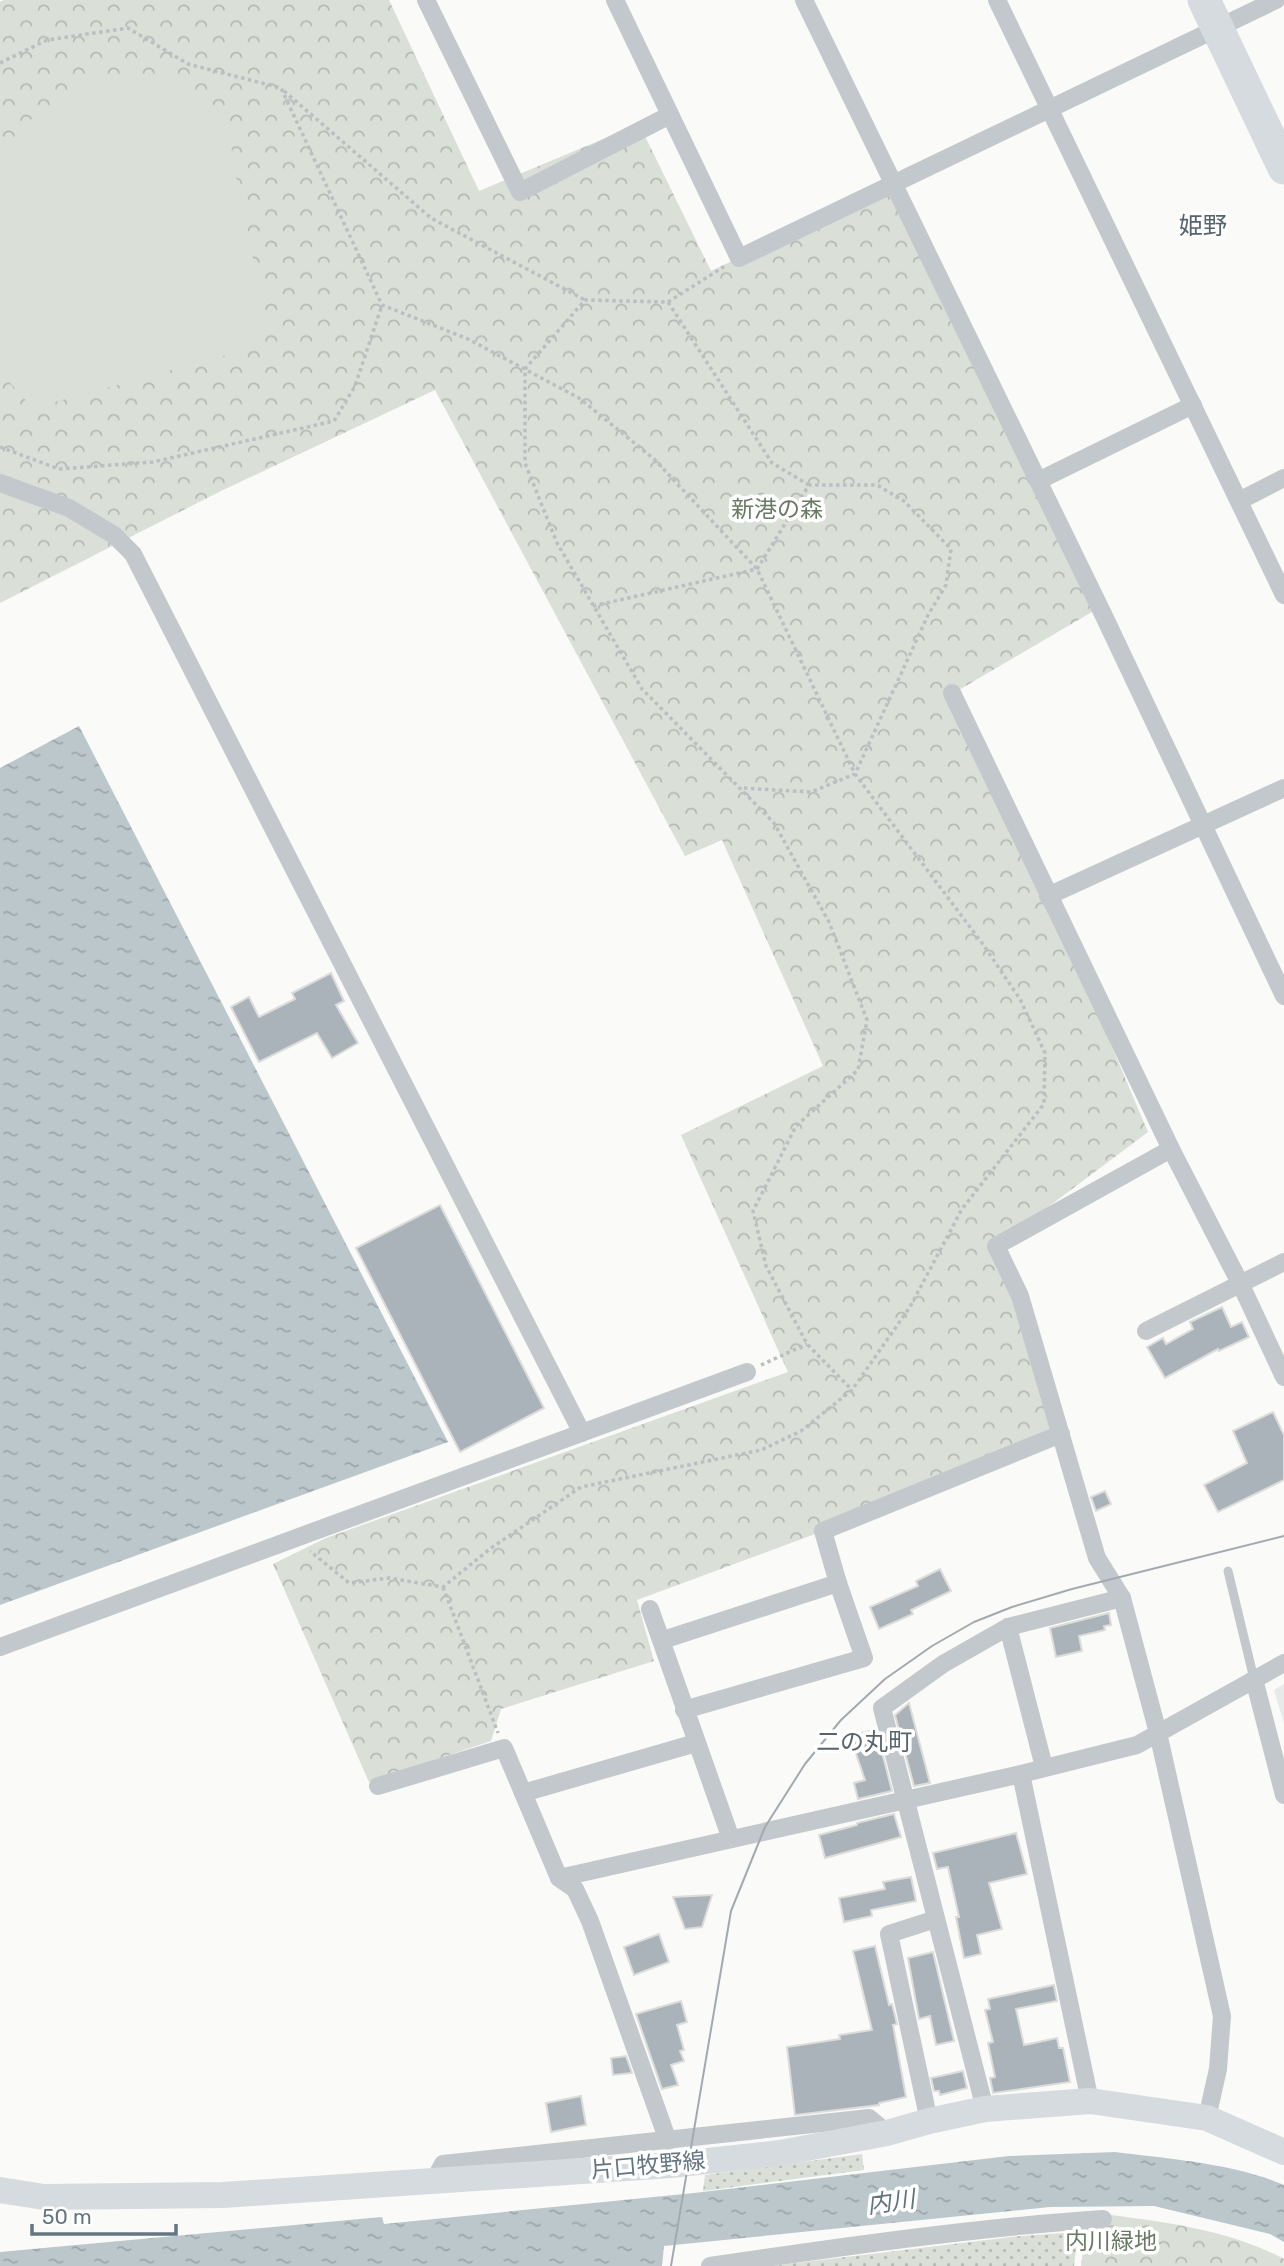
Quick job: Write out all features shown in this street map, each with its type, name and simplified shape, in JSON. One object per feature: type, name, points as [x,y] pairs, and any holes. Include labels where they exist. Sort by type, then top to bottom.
[{"type":"highway","points":[[1211,14],[1284,168]]},
{"type":"main road","name":"片口牧野線","points":[[0,2190],[44,2197],[223,2195],[684,2164],[779,2152],[887,2133],[985,2109],[1090,2101],[1207,2118],[1284,2151]]},
{"type":"street","points":[[426,0],[520,191],[670,115]]},
{"type":"street","points":[[615,0],[739,258],[1050,109],[1211,14],[1276,0]]},
{"type":"street","points":[[804,0],[1284,996]]},
{"type":"street","points":[[997,0],[1284,595]]},
{"type":"street","points":[[1038,481],[1193,405]]},
{"type":"street","points":[[1239,501],[1284,478]]},
{"type":"street","points":[[0,483],[69,508],[114,535],[133,554],[582,1433]]},
{"type":"street","points":[[952,693],[1048,896],[1284,1377]]},
{"type":"street","points":[[1048,896],[1284,788]]},
{"type":"street","points":[[1171,1149],[996,1246],[1020,1296],[1097,1558],[1122,1598],[1158,1733],[1222,2016],[1218,2069],[1207,2118]]},
{"type":"street","points":[[1146,1331],[1284,1262]]},
{"type":"street","points":[[0,1647],[747,1372]]},
{"type":"street","points":[[684,1710],[864,1658],[823,1531],[1061,1434]]},
{"type":"street","points":[[663,1640],[838,1583]]},
{"type":"street","points":[[985,2109],[882,1708],[943,1664],[1008,1627],[1122,1598]]},
{"type":"street","points":[[650,1609],[731,1839]]},
{"type":"street","points":[[1008,1627],[1044,1767]]},
{"type":"street","points":[[559,1878],[1021,1774],[1136,1745],[1284,1663]]},
{"type":"street","points":[[1254,1679],[1284,1795]]},
{"type":"street","points":[[523,1793],[696,1743]]},
{"type":"street","points":[[378,1786],[504,1748],[559,1878],[575,1889],[590,1922],[668,2141]]},
{"type":"street","points":[[1021,1774],[1090,2101]]},
{"type":"street","points":[[929,2121],[889,1934],[936,1919]]},
{"type":"street","points":[[435,2181],[443,2164],[869,2118],[887,2133]]},
{"type":"street","points":[[710,2266],[963,2232],[1103,2219]]},
{"type":"lane","points":[[1228,1572],[1254,1679]]},
{"type":"path","points":[[0,63],[47,40],[128,28],[188,64],[281,88],[431,218],[585,300],[668,302],[739,258]]},
{"type":"path","points":[[0,447],[59,469],[153,462],[334,421],[355,386],[382,305],[281,88]]},
{"type":"path","points":[[585,300],[525,369],[525,463],[557,543],[642,689],[774,823],[829,922],[867,1020],[858,1070],[796,1126],[753,1211],[766,1266],[807,1344],[852,1390]]},
{"type":"path","points":[[668,302],[772,463],[808,485],[877,485],[904,501],[951,549],[946,585],[928,615],[855,774],[811,792],[740,788]]},
{"type":"path","points":[[295,1538],[349,1583],[389,1578],[443,1587],[491,1548],[580,1487],[761,1450],[800,1431],[852,1390],[910,1307],[962,1209],[1044,1104],[1045,1053],[1020,999],[855,774],[757,569],[654,458],[579,398],[468,339],[382,305]]},
{"type":"path","points":[[593,606],[757,569],[808,485]]},
{"type":"path","points":[[747,1372],[807,1344]]},
{"type":"path","points":[[443,1587],[504,1748]]},
{"type":"shaded area","points":[[1284,1684],[1284,1724],[1274,1690]]},
{"type":"green space","name":"新港の森","points":[[389,0],[479,191],[639,124],[711,271],[892,184],[1097,609],[952,694],[1048,896],[1148,1132],[996,1246],[1061,1434],[823,1531],[637,1600],[654,1661],[501,1709],[491,1741],[369,1782],[273,1564],[326,1538],[788,1372],[681,1135],[823,1066],[722,840],[685,856],[435,390],[223,490],[0,603],[0,2]]},
{"type":"green space","points":[[147,78],[171,83],[190,91],[228,117],[233,161],[268,332],[249,349],[33,408],[0,372],[0,153],[27,122],[93,79]]},
{"type":"green space","points":[[862,2154],[864,2170],[703,2191],[705,2175]]},
{"type":"green space","name":"内川緑地","points":[[1088,2212],[1213,2232],[1261,2248],[1284,2259],[1284,2266],[1081,2266]]},
{"type":"green space","points":[[1078,2232],[1074,2266],[771,2266],[1020,2236]]},
{"type":"water","points":[[79,726],[448,1442],[0,1605],[0,768]]},
{"type":"water","name":"内川","points":[[1115,2152],[1222,2167],[1284,2185],[1284,2242],[1270,2234],[1154,2206],[1050,2207],[664,2246],[662,2266],[0,2266],[0,2252],[382,2217],[384,2224],[694,2193],[1009,2156]]},
{"type":"building","points":[[331,973],[344,1001],[336,1005],[358,1043],[332,1058],[317,1033],[259,1062],[231,1007],[249,997],[259,1017],[295,999],[292,993]]},
{"type":"building","points":[[440,1205],[544,1408],[460,1452],[356,1248]]},
{"type":"building","points":[[1222,1307],[1231,1327],[1242,1322],[1249,1337],[1219,1351],[1218,1349],[1165,1378],[1147,1347],[1163,1338],[1166,1344],[1193,1329],[1190,1322]]},
{"type":"building","points":[[1273,1412],[1284,1435],[1284,1480],[1218,1512],[1204,1485],[1247,1463],[1233,1431]]},
{"type":"building","points":[[1105,1491],[1111,1504],[1096,1511],[1091,1497]]},
{"type":"building","points":[[940,1569],[951,1591],[911,1610],[913,1614],[879,1629],[870,1607],[918,1586],[916,1581]]},
{"type":"building","points":[[1109,1613],[1111,1625],[1104,1626],[1105,1630],[1079,1636],[1082,1651],[1056,1657],[1050,1628]]},
{"type":"building","points":[[909,1703],[930,1783],[914,1786],[895,1715]]},
{"type":"building","points":[[876,1729],[892,1791],[858,1799],[854,1783],[865,1780],[852,1742],[857,1741],[855,1735]]},
{"type":"building","points":[[894,1814],[901,1837],[825,1858],[819,1835]]},
{"type":"building","points":[[1016,1833],[1027,1874],[989,1883],[1002,1929],[977,1935],[981,1954],[964,1958],[956,1917],[959,1917],[948,1867],[937,1869],[933,1853]]},
{"type":"building","points":[[911,1877],[916,1901],[871,1910],[872,1916],[844,1922],[839,1898],[885,1889],[883,1882]]},
{"type":"building","points":[[712,1895],[702,1927],[685,1929],[673,1897]]},
{"type":"building","points":[[659,1934],[669,1962],[634,1975],[624,1947]]},
{"type":"building","points":[[875,1946],[889,2005],[892,2004],[897,2024],[893,2025],[906,2097],[879,2105],[795,2115],[787,2047],[840,2039],[839,2035],[872,2030],[853,1951]]},
{"type":"building","points":[[933,1952],[954,2041],[936,2045],[930,2016],[919,2019],[908,1958]]},
{"type":"building","points":[[1054,1985],[1057,2001],[1016,2009],[1024,2045],[1057,2038],[1059,2048],[1063,2048],[1070,2082],[993,2093],[990,2078],[995,2077],[988,2043],[993,2042],[985,2010],[990,2009],[988,1999]]},
{"type":"building","points":[[681,2001],[687,2022],[677,2025],[684,2061],[671,2065],[678,2085],[662,2089],[636,2014]]},
{"type":"building","points":[[626,2056],[632,2073],[613,2075],[611,2058]]},
{"type":"building","points":[[963,2071],[967,2088],[940,2095],[939,2091],[934,2091],[931,2078]]},
{"type":"building","points":[[581,2096],[586,2125],[551,2132],[546,2103]]},
{"type":"tram line","points":[[671,2266],[731,1911],[765,1827],[805,1764],[841,1720],[885,1679],[932,1646],[974,1622],[1072,1589],[1284,1536]]},
{"type":"district","name":"姫野","points":[[1203,226]]},
{"type":"district","name":"二の丸町","points":[[864,1742]]}]
